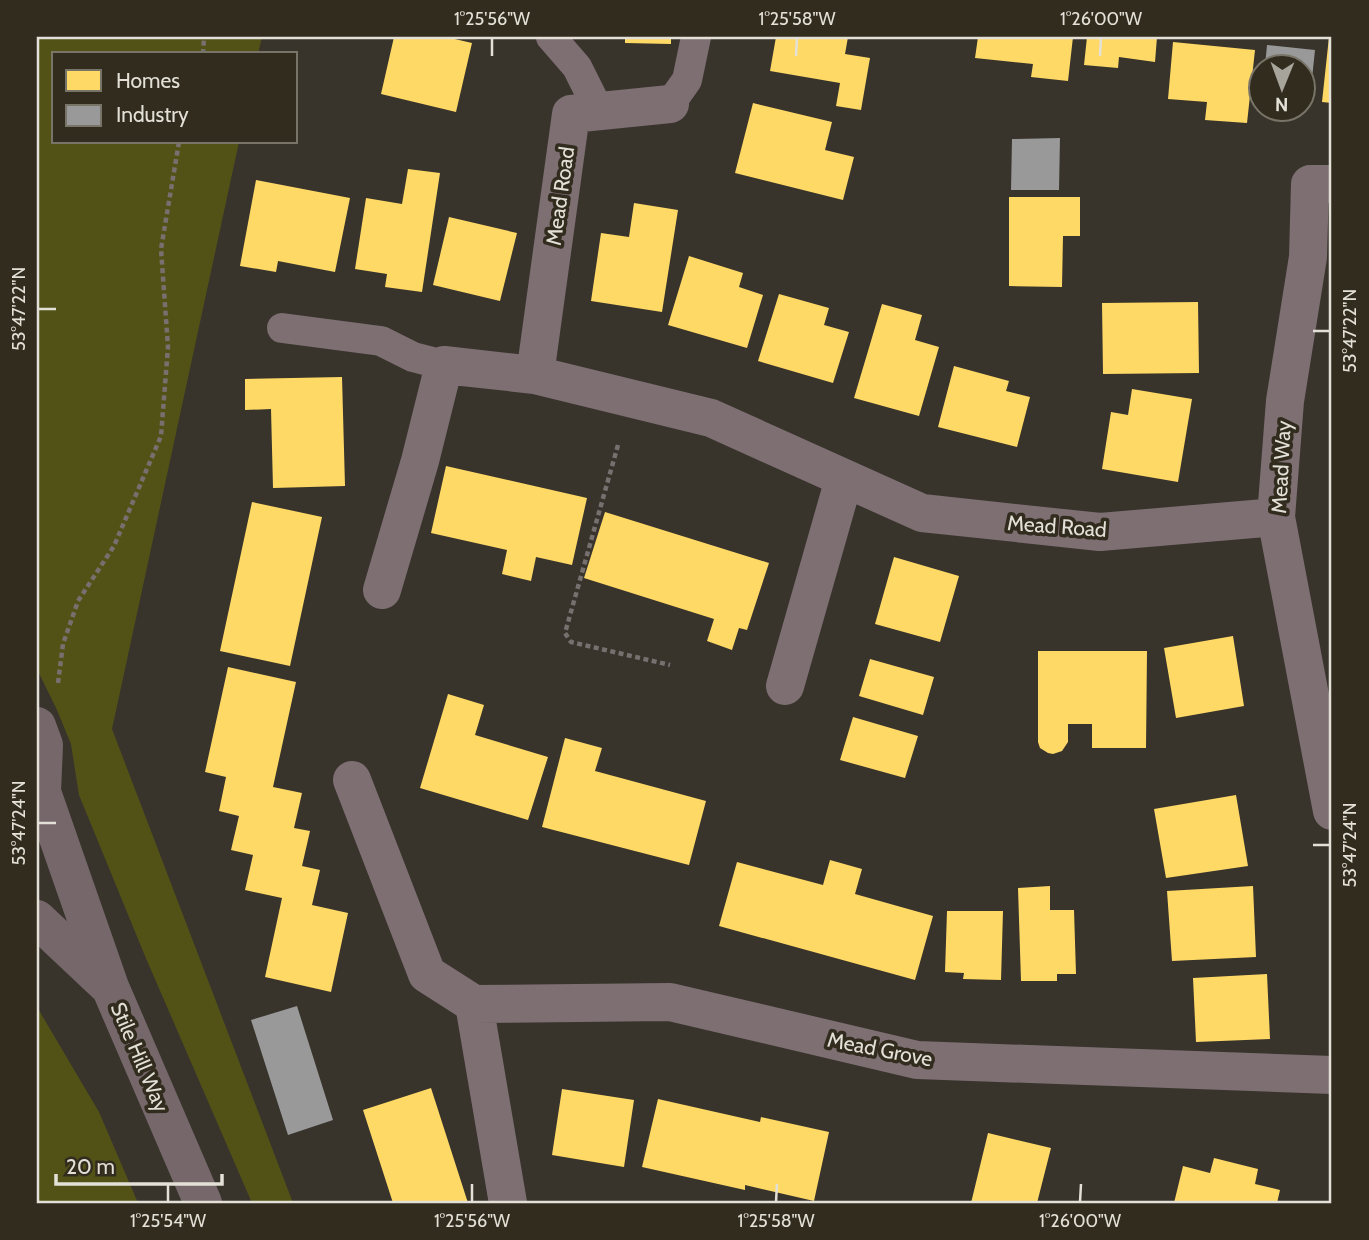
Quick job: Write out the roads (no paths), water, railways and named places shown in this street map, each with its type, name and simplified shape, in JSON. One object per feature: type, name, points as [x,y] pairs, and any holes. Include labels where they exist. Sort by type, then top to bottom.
[{"type":"street","name":"Mead Road","points":[[535,375],[571,114],[670,104]]},
{"type":"street","name":"Mead Way","points":[[1332,184],[1310,184],[1308,257],[1285,401],[1276,517],[1332,811]]},
{"type":"street","name":"Mead Road","points":[[444,365],[535,375],[711,418],[922,513],[1100,532],[1276,517]]},
{"type":"street","points":[[382,590],[420,461],[444,365]]},
{"type":"street","points":[[785,686],[844,479]]},
{"type":"street","points":[[37,726],[44,745],[39,797]]},
{"type":"street","points":[[352,780],[427,974],[474,1004],[508,1203]]},
{"type":"street","name":"Stile Hill Way","points":[[39,797],[110,988],[204,1203]]},
{"type":"street","name":"Stile Hill Way","points":[[37,919],[110,988]]},
{"type":"street","name":"Mead Grove","points":[[474,1004],[670,1002],[917,1060],[1332,1075]]},
{"type":"lane","points":[[551,37],[577,67],[599,111]]},
{"type":"lane","points":[[670,104],[688,80],[696,37]]},
{"type":"lane","points":[[282,328],[381,341],[413,358],[444,365]]}]
